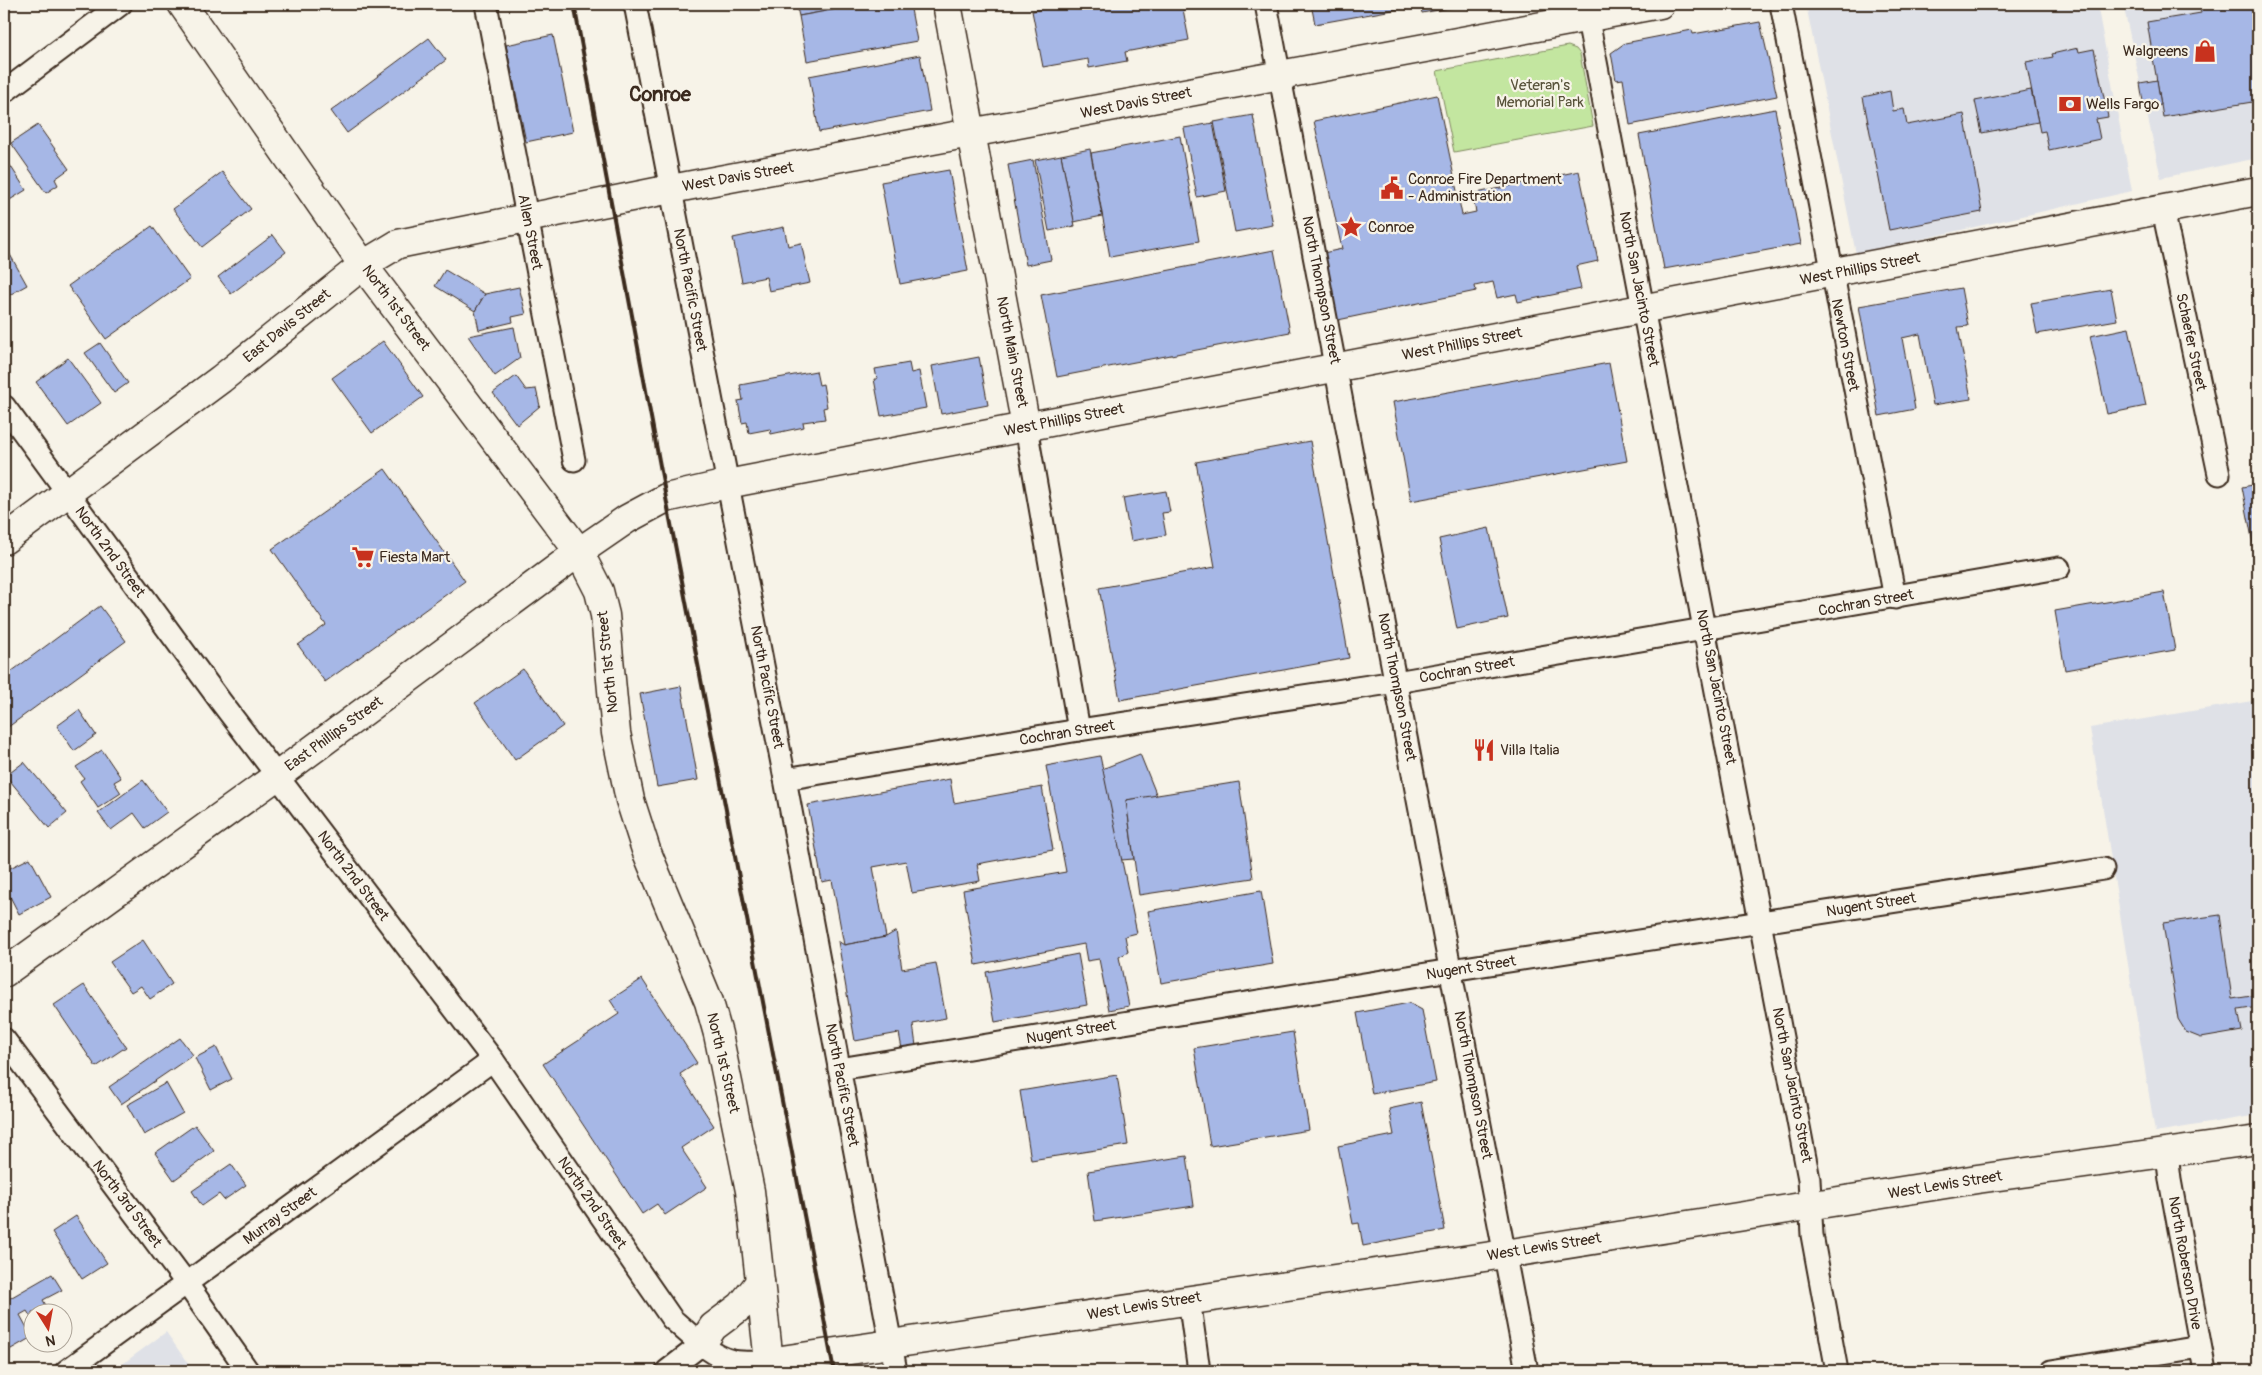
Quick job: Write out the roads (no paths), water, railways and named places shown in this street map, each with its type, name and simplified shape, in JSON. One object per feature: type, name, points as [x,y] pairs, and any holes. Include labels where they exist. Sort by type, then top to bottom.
[{"type":"main road","name":"North 1st Street","points":[[182,4],[363,265],[579,552],[599,591],[605,615],[616,733],[630,800],[646,850],[709,1002],[718,1034],[750,1191],[769,1367]]},
{"type":"main road","name":"North Main Street","points":[[947,4],[1026,427]]},
{"type":"main road","name":"West Davis Street","points":[[611,201],[1279,76],[1587,10],[1660,4]]},
{"type":"main road","name":"West Phillips Street","points":[[666,498],[727,484],[2258,192]]},
{"type":"main road","name":"East Davis Street","points":[[4,540],[221,379],[363,265],[398,244],[611,201]]},
{"type":"main road","name":"East Phillips Street","points":[[4,973],[277,776],[579,552],[627,519],[666,498]]},
{"type":"main road","name":"West Lewis Street","points":[[769,1367],[830,1354],[893,1358],[1189,1299],[1505,1254],[1977,1179],[2258,1140]]},
{"type":"main road","points":[[702,1344],[713,1327],[741,1306],[760,1282]]},
{"type":"street","points":[[4,92],[121,4]]},
{"type":"street","name":"Allen Street","points":[[486,4],[574,460]]},
{"type":"street","name":"North Pacific Street","points":[[635,4],[785,779],[893,1358]]},
{"type":"street","name":"North Thompson Street","points":[[1266,4],[1452,970],[1527,1371]]},
{"type":"street","name":"Newton Street","points":[[1781,4],[1831,274],[1895,598]]},
{"type":"street","name":"North San Jacinto Street","points":[[1587,10],[1643,310],[1762,922],[1809,1179],[1812,1235],[1837,1371]]},
{"type":"street","name":"Schaefer Street","points":[[2164,210],[2219,474]]},
{"type":"street","name":"North 2nd Street","points":[[4,406],[277,776],[493,1060],[672,1319],[702,1344],[733,1361],[769,1367]]},
{"type":"street","name":"North Main Street","points":[[1026,427],[1078,730]]},
{"type":"street","name":"Cochran Street","points":[[785,779],[1078,730],[1396,682],[1895,598],[2059,568]]},
{"type":"street","name":"Nugent Street","points":[[839,1069],[1452,970],[2103,869]]},
{"type":"street","name":"North 3rd Street","points":[[4,1039],[187,1284],[248,1371]]},
{"type":"street","name":"Murray Street","points":[[66,1371],[493,1060]]},
{"type":"street","name":"North Roberson Drive","points":[[2167,1154],[2170,1180],[2205,1371]]},
{"type":"street","points":[[1189,1299],[1199,1371]]},
{"type":"street","points":[[667,1371],[702,1344]]},
{"type":"street","points":[[2051,1371],[2200,1347]]},
{"type":"railway","points":[[574,4],[666,498],[834,1371]]},
{"type":"place","name":"Walgreens","points":[[2205,51]]},
{"type":"place","name":"Wells Fargo","points":[[2070,104]]},
{"type":"place","name":"Conroe Fire Department - Administration","points":[[1392,188]]},
{"type":"place","name":"Conroe","points":[[1351,227]]},
{"type":"place","name":"Fiesta Mart","points":[[363,557]]},
{"type":"place","name":"Villa Italia","points":[[1484,750]]},
{"type":"district","name":"Conroe","points":[[660,94]]},
{"type":"park label","name":"Veteran's Memorial Park","points":[[1540,94]]}]
